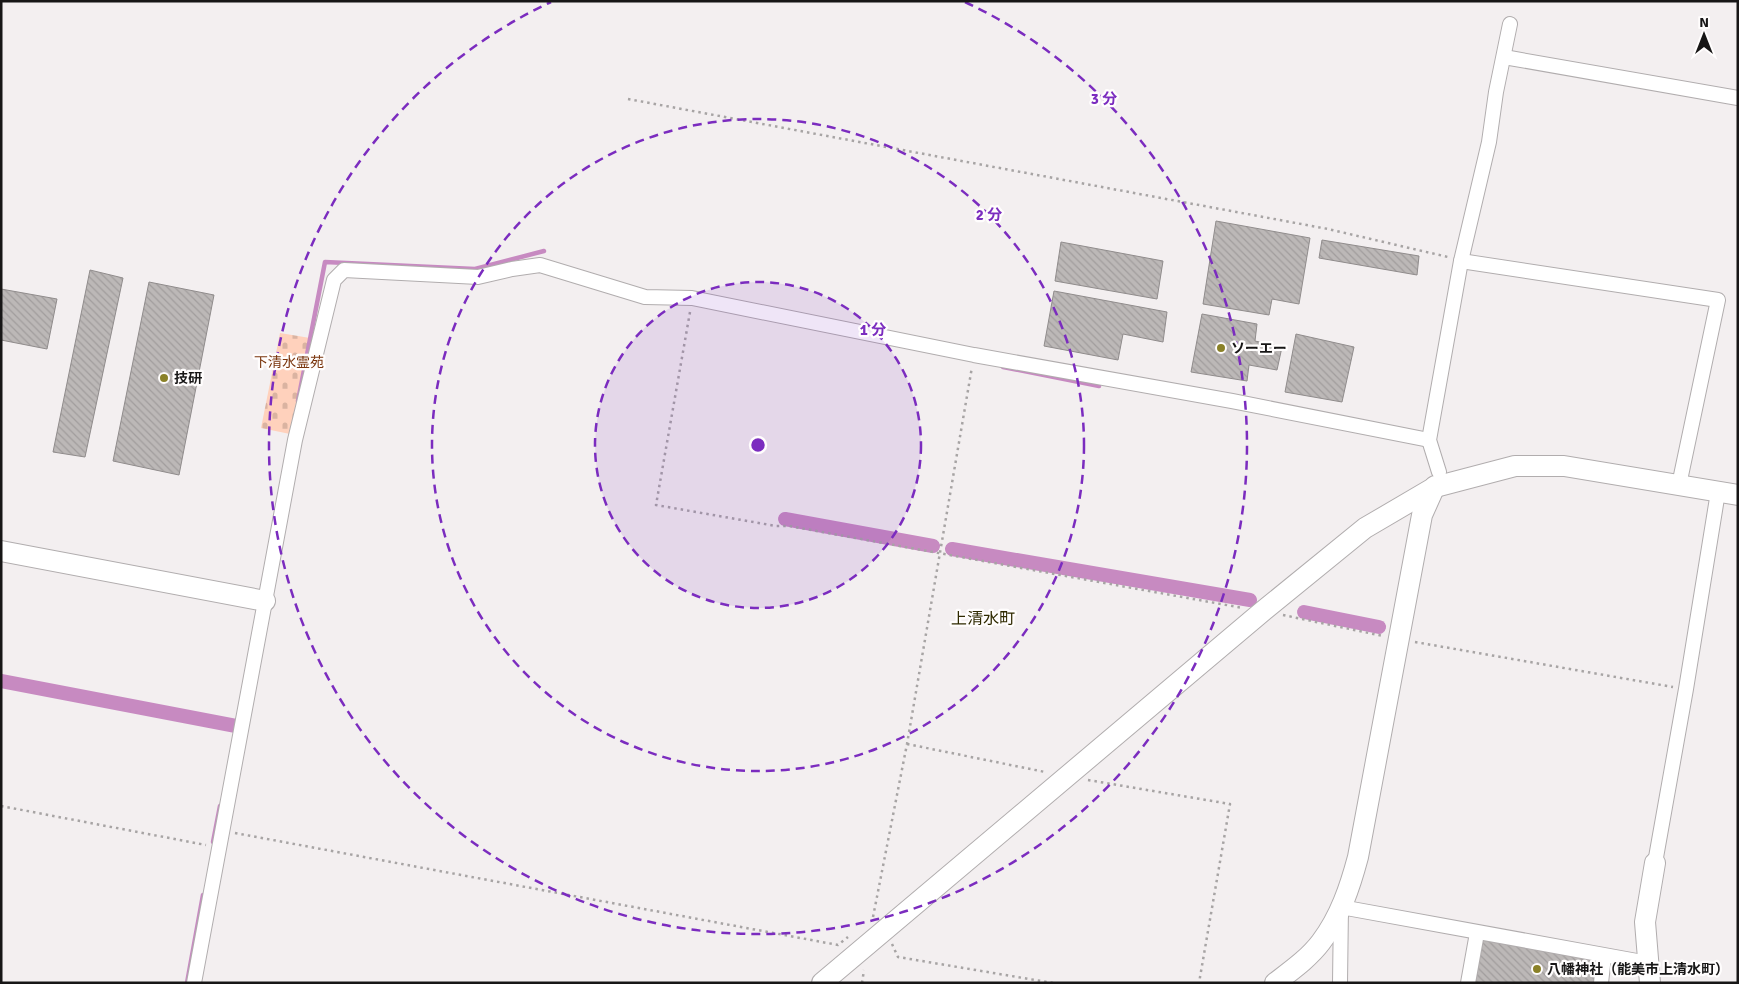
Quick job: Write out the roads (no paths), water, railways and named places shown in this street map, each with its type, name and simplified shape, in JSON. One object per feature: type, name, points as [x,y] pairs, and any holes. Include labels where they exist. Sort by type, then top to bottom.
[{"type":"street","points":[[1275,983],[1295,968],[1322,941],[1348,894],[1358,857],[1422,515],[1437,479],[1429,440],[1461,260],[1489,142],[1496,92],[1510,24]]},
{"type":"street","points":[[1504,57],[1738,98]]},
{"type":"street","points":[[1461,260],[1718,300],[1679,485]]},
{"type":"street","points":[[194,983],[297,431],[334,280],[344,270],[478,277],[540,265],[645,297],[692,298],[974,355],[1223,399],[1429,440]]},
{"type":"street","points":[[822,983],[1263,611],[1365,528],[1437,479],[1515,466],[1564,466],[1728,493],[1686,689],[1645,922],[1650,983]]},
{"type":"street","points":[[1,552],[266,601]]},
{"type":"street","points":[[1341,907],[1648,963]]},
{"type":"street","points":[[1340,983],[1341,907]]},
{"type":"street","points":[[1468,983],[1477,932]]},
{"type":"street","points":[[1601,983],[1604,956]]},
{"type":"waterway","points":[[298,401],[325,262],[475,269],[544,251]]},
{"type":"waterway","points":[[1003,367],[1099,386]]},
{"type":"waterway","points":[[785,519],[933,546]]},
{"type":"waterway","points":[[952,549],[1250,600]]},
{"type":"waterway","points":[[1304,612],[1379,627]]},
{"type":"waterway","points":[[1,681],[236,726]]},
{"type":"waterway","points":[[213,842],[220,806]]},
{"type":"waterway","points":[[187,983],[203,895]]},
{"type":"place","name":"ソーエー","points":[[1221,348]]},
{"type":"place","name":"技研","points":[[164,378]]},
{"type":"place","name":"八幡神社（能美市上清水町）","points":[[1537,969]]},
{"type":"district","name":"上清水町","points":[[983,619]]},
{"type":"park label","name":"下清水霊苑","points":[[289,362]]}]
